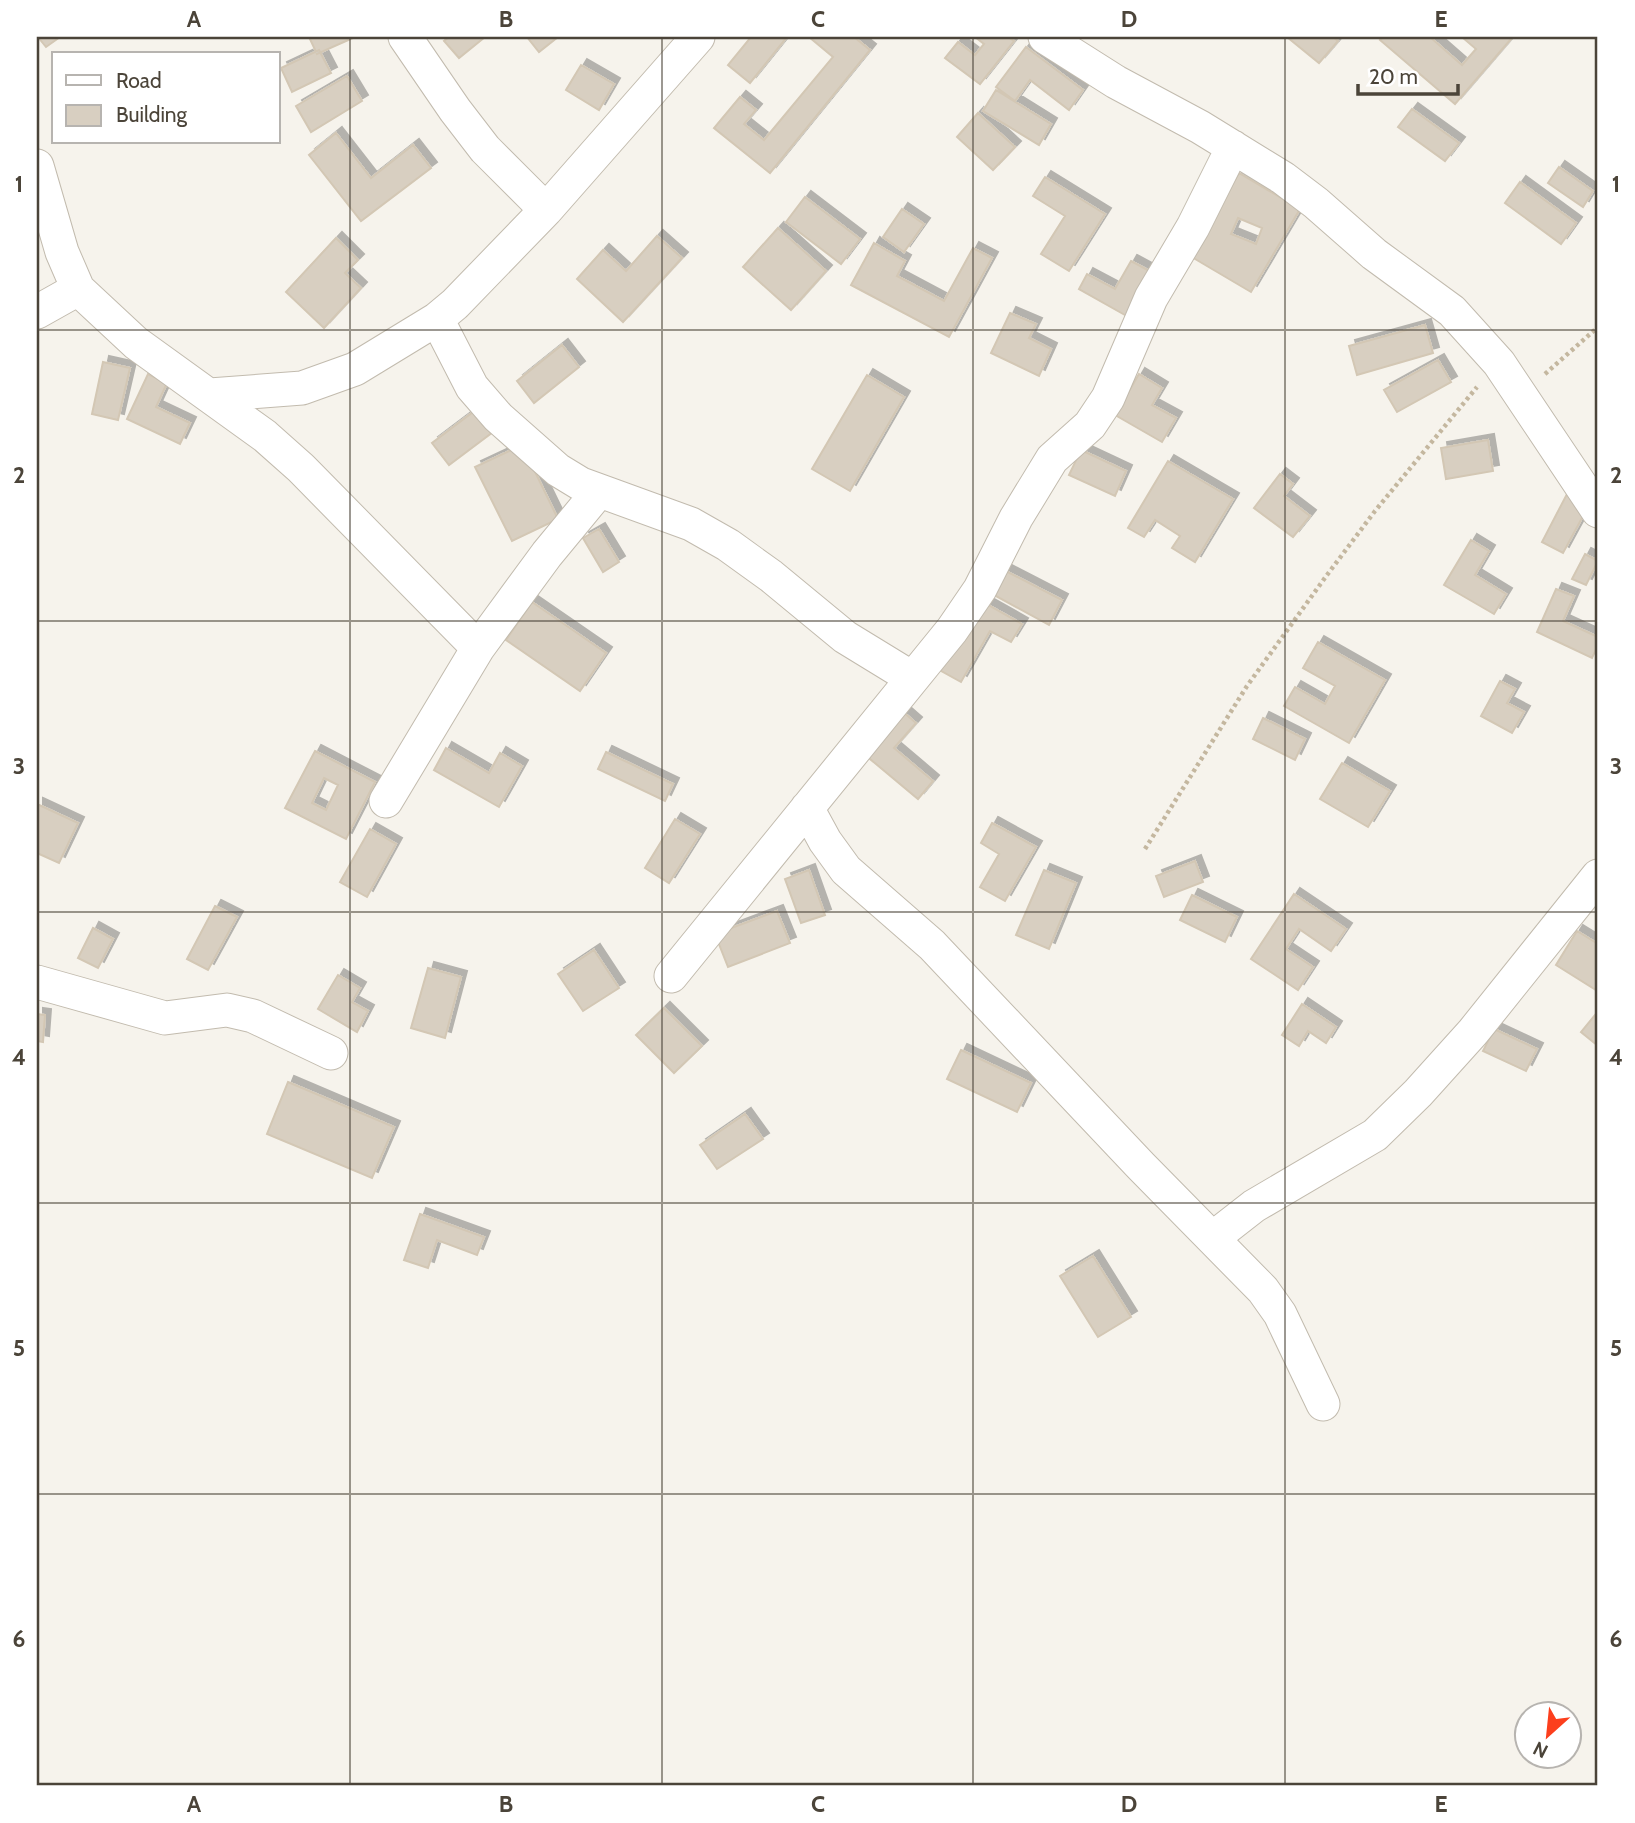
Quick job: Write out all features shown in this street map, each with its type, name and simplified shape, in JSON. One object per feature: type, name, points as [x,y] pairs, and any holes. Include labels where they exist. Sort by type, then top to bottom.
[{"type":"street","points":[[405,37],[454,110],[485,149],[546,210]]},
{"type":"street","points":[[210,395],[302,388],[355,369],[438,319],[546,210],[698,37]]},
{"type":"street","points":[[1045,37],[1116,82],[1283,178],[1374,254],[1432,294],[1470,329],[1499,363],[1598,511]]},
{"type":"street","points":[[671,976],[952,630],[980,589],[1016,518],[1052,459],[1081,434],[1100,412],[1124,366],[1152,298],[1193,227],[1233,147]]},
{"type":"street","points":[[37,166],[62,252],[78,289],[136,343],[265,436],[301,468],[478,648]]},
{"type":"street","points":[[37,312],[78,289]]},
{"type":"street","points":[[438,319],[472,387],[498,417],[558,470],[599,491],[691,524],[728,545],[845,637],[912,678]]},
{"type":"street","points":[[386,801],[478,648],[547,554],[599,491]]},
{"type":"street","points":[[807,808],[825,841],[846,870],[932,945],[1140,1166],[1262,1290],[1279,1314],[1324,1405]]},
{"type":"street","points":[[1213,1238],[1254,1206],[1375,1135],[1418,1093],[1473,1032],[1598,876]]},
{"type":"street","points":[[37,982],[165,1018],[227,1010],[253,1016],[331,1053]]},
{"type":"path","points":[[1518,391],[1546,373],[1598,327]]},
{"type":"path","points":[[1145,849],[1247,686],[1335,564],[1456,409],[1499,363]]},
{"type":"building","points":[[38,37],[60,37],[46,47]]},
{"type":"building","points":[[309,37],[355,37],[317,54]]},
{"type":"building","points":[[449,37],[485,37],[459,58],[444,41]]},
{"type":"building","points":[[527,37],[558,37],[539,52]]},
{"type":"building","points":[[751,37],[787,37],[750,83],[728,65]]},
{"type":"building","points":[[809,37],[854,37],[870,50],[770,173],[714,128],[740,97],[756,110],[744,124],[764,140],[833,57]]},
{"type":"building","points":[[975,37],[1008,37],[1014,41],[980,84],[945,58],[958,42],[975,55],[984,44]]},
{"type":"building","points":[[1287,37],[1333,37],[1338,41],[1319,63]]},
{"type":"building","points":[[1383,37],[1430,37],[1462,65],[1476,49],[1462,37],[1511,39],[1455,104],[1380,40]]},
{"type":"building","points":[[1026,47],[1083,90],[1069,110],[1030,80],[1015,101],[996,87]]},
{"type":"building","points":[[319,50],[331,73],[292,92],[281,68]]},
{"type":"building","points":[[581,65],[614,84],[599,110],[566,90]]},
{"type":"building","points":[[347,76],[362,101],[311,132],[296,106]]},
{"type":"building","points":[[996,90],[1051,124],[1039,145],[983,111]]},
{"type":"building","points":[[1412,109],[1459,143],[1445,161],[1398,127]]},
{"type":"building","points":[[978,113],[1015,147],[993,170],[957,137]]},
{"type":"building","points":[[336,133],[371,178],[413,145],[431,168],[361,221],[309,155]]},
{"type":"building","points":[[1559,167],[1593,191],[1583,207],[1548,183]]},
{"type":"building","points":[[1239,173],[1300,209],[1251,292],[1190,256]],"holes":[[[1238,218],[1262,228],[1256,244],[1231,234]]]},
{"type":"building","points":[[1045,177],[1105,214],[1069,271],[1041,254],[1065,216],[1033,196]]},
{"type":"building","points":[[1520,182],[1576,223],[1561,244],[1505,203]]},
{"type":"building","points":[[805,197],[860,239],[841,264],[786,222]]},
{"type":"building","points":[[902,209],[924,224],[904,252],[883,237]]},
{"type":"building","points":[[778,228],[826,271],[791,310],[743,267]]},
{"type":"building","points":[[657,236],[682,258],[623,322],[577,279],[603,250],[626,271]]},
{"type":"building","points":[[336,238],[358,260],[345,273],[361,288],[324,328],[286,292]]},
{"type":"building","points":[[874,243],[905,261],[897,276],[944,301],[973,248],[992,258],[949,337],[851,285]]},
{"type":"building","points":[[1131,261],[1157,275],[1132,319],[1079,289],[1087,274],[1115,289]]},
{"type":"building","points":[[1010,313],[1036,324],[1029,338],[1051,349],[1039,376],[991,353]]},
{"type":"building","points":[[1425,325],[1433,353],[1357,375],[1349,346]]},
{"type":"building","points":[[562,345],[579,367],[534,403],[517,381]]},
{"type":"building","points":[[1438,360],[1451,382],[1397,412],[1384,390]]},
{"type":"building","points":[[103,362],[130,368],[118,420],[92,414]]},
{"type":"building","points":[[148,374],[167,383],[156,407],[190,423],[180,444],[127,419]]},
{"type":"building","points":[[1139,374],[1162,388],[1152,405],[1176,418],[1162,442],[1115,415]]},
{"type":"building","points":[[867,375],[904,397],[850,491],[812,469]]},
{"type":"building","points":[[485,403],[501,426],[449,465],[432,443]]},
{"type":"building","points":[[1488,440],[1493,471],[1446,479],[1441,448]]},
{"type":"building","points":[[522,445],[558,519],[512,541],[475,467]]},
{"type":"building","points":[[1081,450],[1126,471],[1115,496],[1069,475]]},
{"type":"building","points":[[1168,461],[1233,499],[1195,562],[1172,548],[1180,536],[1155,520],[1144,537],[1128,528]]},
{"type":"building","points":[[1280,474],[1293,484],[1284,496],[1310,516],[1293,537],[1254,508]]},
{"type":"building","points":[[1567,494],[1589,505],[1563,553],[1542,542]]},
{"type":"building","points":[[599,529],[619,562],[603,572],[583,538]]},
{"type":"building","points":[[1471,540],[1489,551],[1475,575],[1506,594],[1494,614],[1444,585]]},
{"type":"building","points":[[1585,554],[1598,561],[1586,585],[1572,579]]},
{"type":"building","points":[[998,567],[1062,600],[1049,625],[985,590]]},
{"type":"building","points":[[1556,589],[1574,596],[1563,621],[1598,637],[1598,645],[1592,658],[1537,632]]},
{"type":"building","points":[[976,598],[1022,624],[1011,642],[990,631],[961,682],[936,668]]},
{"type":"building","points":[[532,602],[606,653],[580,691],[506,640]]},
{"type":"building","points":[[1318,642],[1385,680],[1349,743],[1284,706],[1295,687],[1325,704],[1335,686],[1303,668]]},
{"type":"building","points":[[1500,681],[1515,689],[1507,703],[1524,712],[1512,733],[1481,716]]},
{"type":"building","points":[[901,710],[916,723],[894,748],[933,781],[918,799],[864,754]]},
{"type":"building","points":[[1263,718],[1305,739],[1295,760],[1253,739]]},
{"type":"building","points":[[446,748],[489,773],[500,753],[522,766],[499,807],[434,770]]},
{"type":"building","points":[[315,751],[375,782],[346,839],[285,808]],"holes":[[[324,778],[338,785],[326,810],[312,803]]]},
{"type":"building","points":[[606,752],[673,784],[665,801],[598,769]]},
{"type":"building","points":[[1342,763],[1390,791],[1368,827],[1320,799]]},
{"type":"building","points":[[37,804],[78,823],[59,863],[37,853]]},
{"type":"building","points":[[675,819],[700,834],[669,883],[645,868]]},
{"type":"building","points":[[992,823],[1036,847],[1005,901],[980,887],[999,854],[981,843]]},
{"type":"building","points":[[370,829],[396,844],[367,897],[340,882]]},
{"type":"building","points":[[1195,861],[1203,882],[1164,897],[1156,876]]},
{"type":"building","points":[[809,870],[825,915],[801,923],[785,879]]},
{"type":"building","points":[[1044,870],[1076,883],[1049,949],[1016,935]]},
{"type":"building","points":[[1294,894],[1346,929],[1331,951],[1299,929],[1286,949],[1313,967],[1298,990],[1251,959]]},
{"type":"building","points":[[1192,895],[1237,917],[1225,942],[1180,920]]},
{"type":"building","points":[[215,906],[237,917],[208,970],[187,959]]},
{"type":"building","points":[[777,911],[790,943],[728,967],[715,934]]},
{"type":"building","points":[[93,928],[113,939],[98,968],[78,958]]},
{"type":"building","points":[[1577,931],[1598,944],[1596,990],[1556,965]]},
{"type":"building","points":[[594,950],[619,988],[583,1011],[558,974]]},
{"type":"building","points":[[428,968],[461,977],[445,1038],[411,1028]]},
{"type":"building","points":[[338,975],[360,988],[352,1002],[368,1011],[357,1032],[318,1009]]},
{"type":"building","points":[[1302,1004],[1336,1027],[1326,1043],[1308,1031],[1299,1046],[1282,1035]]},
{"type":"building","points":[[664,1008],[702,1046],[674,1073],[636,1035]]},
{"type":"building","points":[[37,1014],[45,1015],[43,1042],[37,1041]]},
{"type":"building","points":[[1595,1015],[1598,1018],[1598,1046],[1581,1032]]},
{"type":"building","points":[[1494,1029],[1537,1049],[1526,1071],[1483,1051]]},
{"type":"building","points":[[961,1050],[1031,1083],[1017,1112],[947,1079]]},
{"type":"building","points":[[288,1082],[394,1127],[372,1178],[267,1134]]},
{"type":"building","points":[[745,1114],[763,1139],[717,1169],[700,1145]]},
{"type":"building","points":[[420,1214],[484,1237],[477,1255],[437,1240],[428,1268],[404,1260]]},
{"type":"building","points":[[1093,1256],[1131,1317],[1098,1337],[1060,1276]]}]
